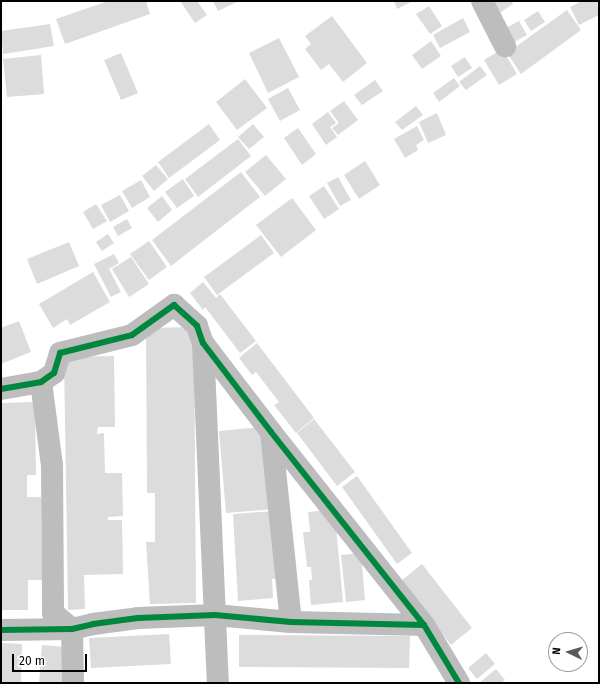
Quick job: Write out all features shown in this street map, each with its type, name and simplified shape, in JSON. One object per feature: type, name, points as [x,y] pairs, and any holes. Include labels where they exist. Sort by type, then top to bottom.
[{"type":"street","points":[[482,1],[505,46]]},
{"type":"street","points":[[1,389],[41,382],[54,373],[60,353],[132,335],[174,305],[197,326],[203,343],[218,683]]},
{"type":"street","points":[[203,343],[271,432],[424,625],[459,683]]},
{"type":"street","points":[[41,382],[52,465],[53,613],[72,630],[73,683]]},
{"type":"street","points":[[271,432],[291,622]]},
{"type":"street","points":[[1,630],[72,630],[93,624],[138,618],[215,614],[291,622],[424,625]]},
{"type":"building","points":[[108,1],[146,1],[150,14],[65,44],[56,19]]},
{"type":"building","points":[[180,1],[197,1],[207,15],[195,23]]},
{"type":"building","points":[[213,1],[239,1],[218,11]]},
{"type":"building","points":[[394,1],[413,1],[397,9]]},
{"type":"building","points":[[512,1],[513,4],[500,13],[493,2]]},
{"type":"building","points":[[582,1],[599,1],[599,15],[579,25],[570,7]]},
{"type":"building","points":[[429,6],[442,26],[430,34],[416,14]]},
{"type":"building","points":[[567,10],[581,30],[521,74],[507,53]]},
{"type":"building","points":[[538,11],[545,22],[531,31],[524,20]]},
{"type":"building","points":[[332,16],[367,63],[343,82],[329,64],[321,70],[305,49],[311,44],[305,36]]},
{"type":"building","points":[[463,18],[470,32],[440,48],[433,35]]},
{"type":"building","points":[[519,21],[527,35],[509,45],[502,30]]},
{"type":"building","points":[[50,24],[54,46],[3,54],[1,31]]},
{"type":"building","points":[[279,38],[299,77],[268,93],[249,53]]},
{"type":"building","points":[[431,41],[441,56],[422,69],[412,55]]},
{"type":"building","points":[[502,49],[517,74],[499,85],[484,60]]},
{"type":"building","points":[[121,53],[138,93],[121,100],[104,60]]},
{"type":"building","points":[[41,55],[44,94],[7,97],[3,59]]},
{"type":"building","points":[[465,57],[472,68],[458,77],[451,66]]},
{"type":"building","points":[[480,66],[487,75],[466,90],[459,82]]},
{"type":"building","points":[[454,78],[460,86],[439,102],[433,93]]},
{"type":"building","points":[[245,79],[267,108],[237,130],[216,102]]},
{"type":"building","points":[[375,80],[383,91],[362,105],[354,95]]},
{"type":"building","points":[[288,88],[300,110],[280,121],[268,99]]},
{"type":"building","points":[[344,101],[358,120],[338,135],[332,128],[339,123],[330,111]]},
{"type":"building","points":[[416,106],[423,115],[402,130],[395,122]]},
{"type":"building","points":[[328,112],[336,123],[330,127],[337,137],[326,145],[312,124]]},
{"type":"building","points":[[437,113],[446,135],[428,143],[419,122]]},
{"type":"building","points":[[209,124],[220,140],[169,178],[158,162]]},
{"type":"building","points":[[253,124],[264,137],[249,149],[238,137]]},
{"type":"building","points":[[417,126],[424,140],[416,145],[418,150],[405,158],[394,139]]},
{"type":"building","points":[[298,128],[316,154],[302,165],[284,138]]},
{"type":"building","points":[[238,139],[251,156],[198,197],[185,179]]},
{"type":"building","points":[[266,155],[286,179],[265,196],[245,172]]},
{"type":"building","points":[[365,161],[380,185],[359,199],[344,175]]},
{"type":"building","points":[[156,165],[168,179],[154,191],[142,176]]},
{"type":"building","points":[[241,172],[260,197],[171,266],[152,240]]},
{"type":"building","points":[[338,177],[351,200],[340,206],[327,183]]},
{"type":"building","points":[[183,179],[194,196],[177,208],[165,192]]},
{"type":"building","points":[[141,180],[150,197],[132,208],[122,191]]},
{"type":"building","points":[[324,186],[339,209],[324,219],[309,196]]},
{"type":"building","points":[[120,195],[129,211],[110,222],[101,205]]},
{"type":"building","points":[[162,196],[172,210],[158,222],[147,208]]},
{"type":"building","points":[[292,198],[316,230],[281,257],[256,225]]},
{"type":"building","points":[[96,204],[107,221],[93,229],[83,212]]},
{"type":"building","points":[[127,219],[132,228],[118,236],[113,227]]},
{"type":"building","points":[[108,234],[114,243],[102,251],[96,242]]},
{"type":"building","points":[[261,235],[274,253],[217,295],[204,277]]},
{"type":"building","points":[[149,241],[167,267],[149,280],[130,254]]},
{"type":"building","points":[[69,242],[79,266],[37,284],[27,259]]},
{"type":"building","points":[[114,254],[119,263],[109,269],[121,292],[111,297],[94,264]]},
{"type":"building","points":[[131,257],[149,284],[129,297],[112,269]]},
{"type":"building","points":[[93,272],[110,302],[70,325],[67,319],[53,328],[39,304]]},
{"type":"building","points":[[203,282],[216,298],[220,294],[256,341],[240,353],[205,307],[203,310],[190,293]]},
{"type":"building","points":[[19,321],[31,352],[1,364],[1,328]]},
{"type":"building","points":[[194,327],[196,603],[150,604],[146,542],[155,542],[155,493],[147,493],[146,328]]},
{"type":"building","points":[[257,343],[314,418],[296,433],[274,405],[279,402],[256,372],[252,375],[239,358]]},
{"type":"building","points":[[114,356],[115,427],[98,427],[97,434],[104,433],[105,473],[122,473],[123,516],[108,517],[108,520],[122,520],[123,574],[84,575],[85,609],[68,610],[64,357]]},
{"type":"building","points":[[35,402],[36,475],[27,475],[27,497],[41,497],[42,580],[28,580],[28,610],[1,610],[1,403]]},
{"type":"building","points":[[314,419],[355,472],[337,486],[297,433]]},
{"type":"building","points":[[261,427],[275,509],[226,513],[219,431]]},
{"type":"building","points":[[357,476],[412,553],[397,564],[342,487]]},
{"type":"building","points":[[329,510],[335,516],[343,602],[311,605],[309,580],[312,580],[311,567],[307,567],[303,532],[310,532],[308,512]]},
{"type":"building","points":[[274,511],[278,578],[272,579],[273,598],[238,601],[233,514]]},
{"type":"building","points":[[361,553],[365,600],[346,602],[341,555]]},
{"type":"building","points":[[422,564],[472,628],[451,645],[401,581]]},
{"type":"building","points":[[169,634],[171,664],[91,668],[89,638]]},
{"type":"building","points":[[239,635],[410,636],[409,668],[239,667]]},
{"type":"building","points":[[1,643],[22,644],[21,683],[1,683]]},
{"type":"building","points":[[42,645],[65,647],[62,683],[39,683]]},
{"type":"building","points":[[486,653],[495,664],[477,679],[468,668]]},
{"type":"building","points":[[496,669],[505,680],[501,683],[479,683]]},
{"type":"cycle path","points":[[1,389],[41,382],[54,373],[60,353],[132,335],[174,305],[197,326],[203,343],[271,432],[424,625],[459,683]]},
{"type":"cycle path","points":[[1,630],[72,629],[93,624],[138,618],[215,615],[291,622],[424,625]]}]
